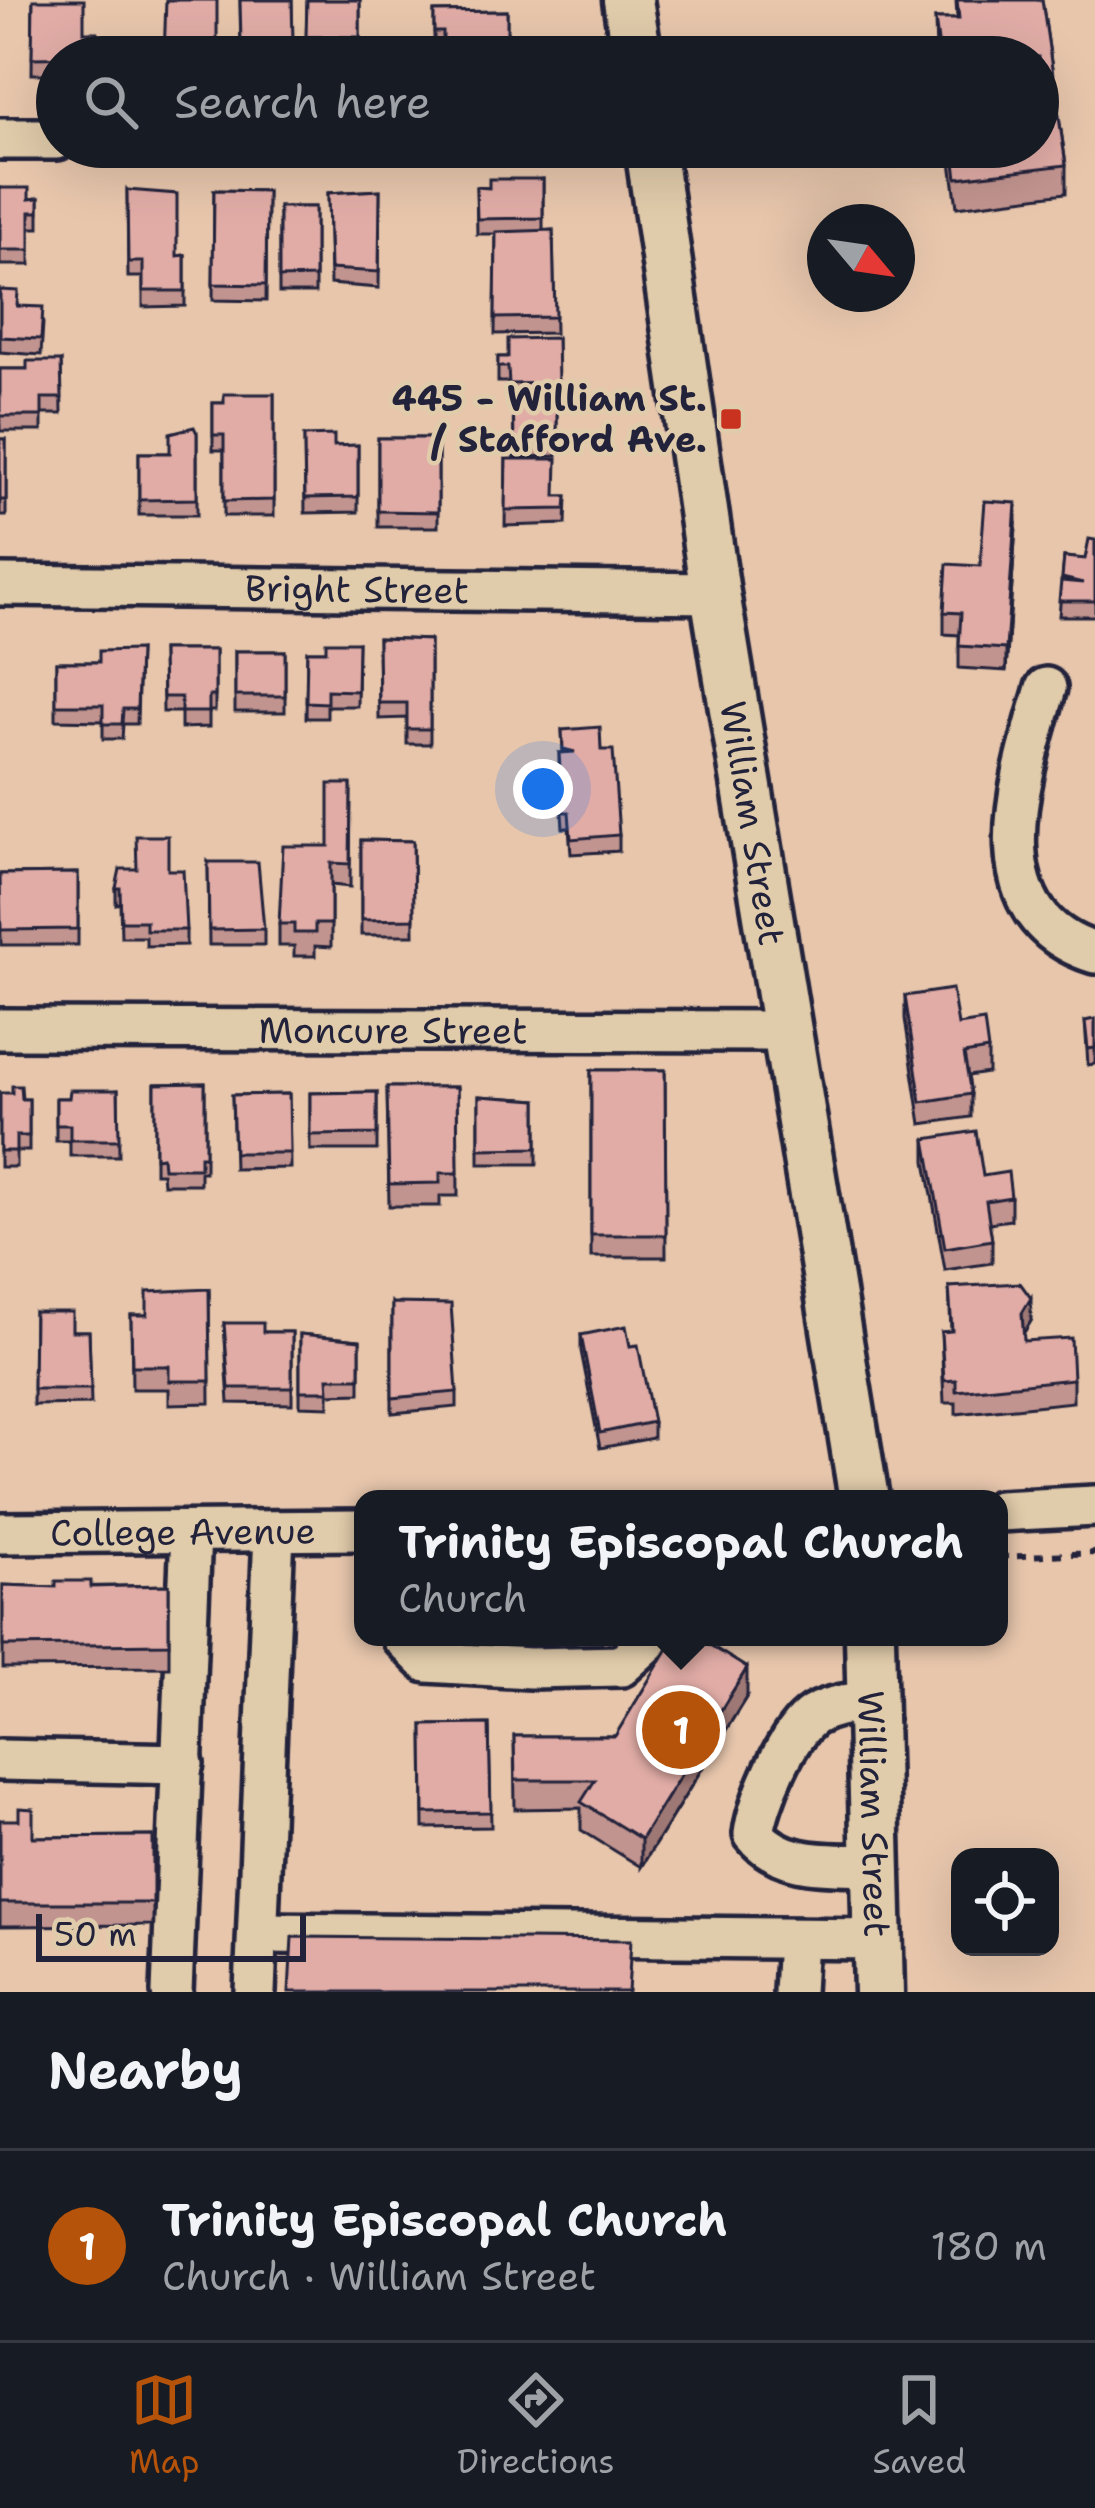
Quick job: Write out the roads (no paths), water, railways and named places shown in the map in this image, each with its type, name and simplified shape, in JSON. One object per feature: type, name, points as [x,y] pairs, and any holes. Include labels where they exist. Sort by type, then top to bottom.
[{"type":"main road","points":[[628,0],[634,36]]},
{"type":"main road","name":"William Street","points":[[653,168],[715,593],[864,1490]]},
{"type":"main road","name":"William Street","points":[[870,1646],[879,1992]]},
{"type":"street","points":[[0,139],[36,140]]},
{"type":"street","name":"Bright Street","points":[[0,585],[715,593]]},
{"type":"street","points":[[1046,688],[1028,753],[1016,873],[1025,901],[1042,925],[1066,942],[1095,952]]},
{"type":"street","name":"Moncure Street","points":[[0,1030],[787,1031]]},
{"type":"street","points":[[1008,1511],[1095,1506]]},
{"type":"street","name":"College Avenue","points":[[0,1533],[354,1529]]},
{"type":"street","points":[[172,1992],[191,1532]]},
{"type":"street","points":[[255,1992],[274,1532]]},
{"type":"street","points":[[410,1646],[427,1662],[530,1668],[621,1666],[646,1646]]},
{"type":"street","points":[[871,1701],[831,1707],[808,1719],[758,1801],[754,1834],[768,1853],[805,1862],[877,1865]]},
{"type":"street","points":[[0,1760],[183,1764]]},
{"type":"street","points":[[258,1933],[880,1939]]},
{"type":"street","points":[[794,1992],[797,1940]]},
{"type":"place","name":"445 - William St. / Stafford Ave.","points":[[731,419]]},
{"type":"place","name":"Trinity Episcopal Church","points":[[681,1730]]}]
